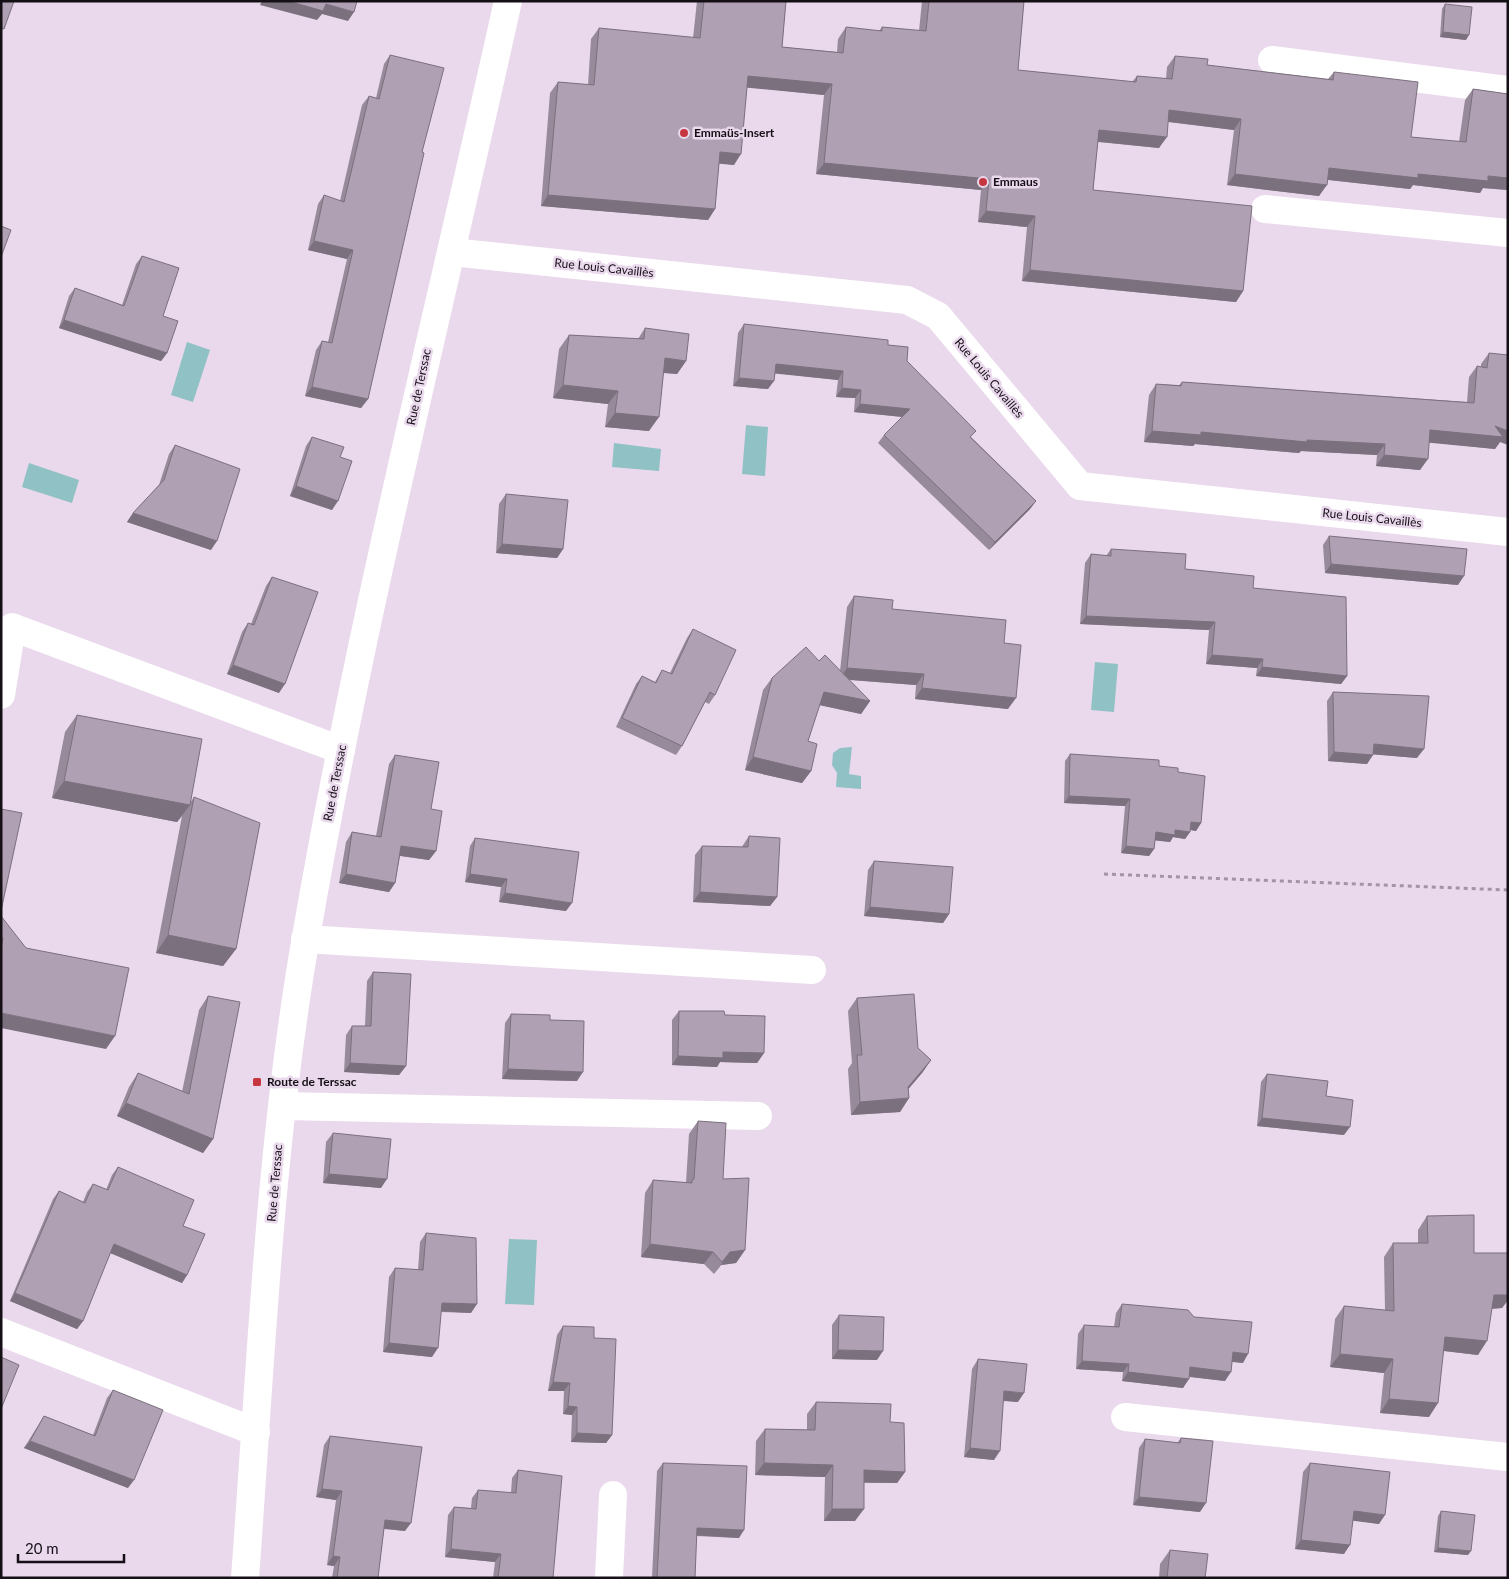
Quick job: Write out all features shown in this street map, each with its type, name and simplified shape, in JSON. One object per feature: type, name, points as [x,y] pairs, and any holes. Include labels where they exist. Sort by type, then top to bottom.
[{"type":"street","name":"Rue de Terssac","points":[[245,1578],[273,1195],[282,1106],[305,939],[341,750],[430,335],[452,252],[508,1]]},
{"type":"street","points":[[1272,60],[1508,90]]},
{"type":"street","points":[[1265,209],[1508,233]]},
{"type":"street","name":"Rue Louis Cavaillès","points":[[452,252],[907,300],[938,316],[1080,486],[1508,532]]},
{"type":"street","points":[[1,695],[12,627],[341,750]]},
{"type":"street","points":[[305,939],[812,970]]},
{"type":"street","points":[[282,1106],[758,1116]]},
{"type":"street","points":[[1,1332],[256,1432]]},
{"type":"street","points":[[1124,1418],[1508,1458]]},
{"type":"street","points":[[609,1578],[613,1496]]},
{"type":"path","points":[[1104,874],[1508,890]]},
{"type":"shaded area","points":[[187,342],[210,350],[193,402],[171,395]]},
{"type":"shaded area","points":[[746,425],[768,427],[765,476],[742,474]]},
{"type":"shaded area","points":[[614,443],[661,449],[659,471],[612,467]]},
{"type":"shaded area","points":[[29,463],[79,480],[72,503],[22,487]]},
{"type":"shaded area","points":[[1095,662],[1118,664],[1114,712],[1091,710]]},
{"type":"shaded area","points":[[852,747],[849,774],[861,776],[861,789],[836,787],[837,773],[832,765],[833,753],[840,748]]},
{"type":"shaded area","points":[[509,1239],[537,1240],[534,1305],[505,1304]]},
{"type":"building","points":[[1,1],[14,1],[4,29],[1,28]]},
{"type":"building","points":[[288,1],[357,1],[354,12],[326,4],[323,11]]},
{"type":"building","points":[[704,1],[786,1],[782,47],[843,53],[846,27],[882,31],[882,27],[926,31],[929,1],[1024,1],[1018,70],[1136,82],[1137,76],[1172,79],[1175,56],[1208,59],[1207,65],[1333,80],[1334,72],[1418,82],[1411,137],[1466,142],[1473,89],[1508,94],[1508,178],[1488,176],[1488,181],[1418,174],[1418,178],[1329,168],[1327,185],[1235,174],[1241,119],[1169,110],[1167,137],[1099,130],[1093,190],[1252,206],[1243,291],[1030,270],[1035,216],[986,211],[989,179],[824,163],[832,84],[748,76],[741,154],[720,152],[715,209],[548,195],[558,82],[594,85],[599,28],[700,38]]},
{"type":"building","points":[[1445,4],[1472,7],[1469,35],[1443,32]]},
{"type":"building","points":[[390,55],[444,68],[422,152],[424,153],[368,399],[312,387],[322,341],[332,343],[353,250],[314,241],[324,195],[344,202],[369,96],[379,99]]},
{"type":"building","points":[[1,226],[11,230],[1,257]]},
{"type":"building","points":[[142,256],[179,268],[163,316],[178,321],[167,353],[64,320],[75,288],[124,306]]},
{"type":"building","points":[[744,324],[888,340],[888,345],[908,347],[907,361],[976,431],[970,437],[1036,501],[995,542],[884,435],[910,409],[860,404],[861,390],[842,388],[843,371],[776,364],[774,381],[739,378]]},
{"type":"building","points":[[645,328],[689,334],[686,361],[665,358],[659,417],[615,413],[618,391],[563,385],[569,335],[644,339]]},
{"type":"building","points":[[1489,353],[1508,355],[1508,431],[1495,426],[1503,437],[1430,430],[1428,459],[1384,455],[1385,444],[1307,440],[1307,442],[1201,432],[1201,435],[1152,431],[1156,384],[1181,386],[1182,382],[1474,403],[1477,366],[1487,368]]},
{"type":"building","points":[[312,437],[344,447],[340,457],[352,461],[338,501],[296,486]]},
{"type":"building","points":[[175,445],[240,469],[217,541],[133,513],[164,480]]},
{"type":"building","points":[[506,494],[568,500],[563,549],[502,544]]},
{"type":"building","points":[[1329,536],[1467,549],[1464,576],[1331,564]]},
{"type":"building","points":[[1111,549],[1186,554],[1185,569],[1254,576],[1253,588],[1346,597],[1347,676],[1262,667],[1263,659],[1212,655],[1215,622],[1086,616],[1091,554],[1111,556]]},
{"type":"building","points":[[272,577],[318,592],[285,684],[233,665],[248,623],[254,625]]},
{"type":"building","points":[[854,596],[893,600],[892,609],[1006,620],[1004,643],[1021,645],[1016,698],[922,688],[924,674],[847,668]]},
{"type":"building","points":[[693,629],[736,650],[715,695],[710,692],[682,746],[622,718],[642,676],[656,683],[662,670],[672,674]]},
{"type":"building","points":[[806,647],[819,661],[825,655],[870,701],[824,692],[808,741],[817,744],[811,771],[753,757],[772,678]]},
{"type":"building","points":[[1333,692],[1429,696],[1424,749],[1374,744],[1373,755],[1334,752]]},
{"type":"building","points":[[77,715],[202,739],[190,805],[64,781]]},
{"type":"building","points":[[1070,754],[1159,760],[1159,766],[1178,768],[1178,772],[1205,776],[1201,823],[1191,822],[1190,832],[1175,830],[1175,835],[1156,832],[1154,849],[1126,846],[1130,799],[1069,796]]},
{"type":"building","points":[[395,755],[439,762],[431,809],[442,811],[436,851],[401,846],[395,883],[346,874],[352,832],[381,837]]},
{"type":"building","points":[[194,797],[260,823],[236,949],[168,935]]},
{"type":"building","points":[[1,809],[22,813],[1,911]]},
{"type":"building","points":[[749,836],[780,838],[777,897],[700,892],[702,846],[748,847]]},
{"type":"building","points":[[475,838],[579,852],[572,903],[505,893],[507,879],[470,874]]},
{"type":"building","points":[[874,861],[953,867],[949,914],[870,907]]},
{"type":"building","points":[[1,916],[26,948],[129,968],[115,1036],[1,1013],[1,949],[3,938],[1,938]]},
{"type":"building","points":[[373,972],[411,974],[406,1066],[350,1063],[352,1026],[371,1026]]},
{"type":"building","points":[[914,994],[918,1048],[931,1060],[908,1087],[909,1098],[860,1102],[857,1055],[862,1055],[857,998]]},
{"type":"building","points":[[208,996],[240,1002],[213,1139],[126,1103],[138,1073],[189,1094]]},
{"type":"building","points":[[679,1011],[724,1011],[725,1015],[765,1016],[764,1053],[723,1052],[723,1058],[678,1056]]},
{"type":"building","points":[[511,1014],[550,1015],[550,1020],[584,1021],[583,1072],[508,1069]]},
{"type":"building","points":[[1267,1074],[1328,1081],[1326,1096],[1353,1100],[1350,1127],[1262,1118]]},
{"type":"building","points":[[698,1121],[726,1123],[723,1179],[749,1178],[745,1250],[730,1252],[722,1262],[713,1252],[650,1244],[653,1180],[692,1183],[694,1179]]},
{"type":"building","points":[[333,1133],[391,1139],[387,1179],[329,1174]]},
{"type":"building","points":[[118,1167],[194,1200],[183,1226],[205,1234],[187,1275],[114,1244],[83,1321],[15,1293],[59,1191],[85,1203],[93,1184],[108,1190]]},
{"type":"building","points":[[1474,1215],[1474,1253],[1508,1253],[1508,1295],[1494,1295],[1487,1341],[1445,1337],[1438,1403],[1389,1399],[1393,1359],[1340,1354],[1344,1306],[1394,1311],[1393,1243],[1428,1243],[1427,1216]]},
{"type":"building","points":[[426,1233],[476,1238],[477,1304],[442,1303],[438,1348],[389,1343],[395,1268],[423,1270]]},
{"type":"building","points":[[1122,1304],[1188,1310],[1194,1317],[1252,1322],[1248,1354],[1233,1352],[1231,1372],[1190,1367],[1189,1379],[1128,1372],[1129,1364],[1082,1361],[1084,1325],[1119,1327]]},
{"type":"building","points":[[839,1315],[884,1317],[883,1351],[838,1350]]},
{"type":"building","points":[[563,1326],[594,1327],[594,1338],[616,1339],[612,1435],[577,1433],[577,1407],[568,1406],[570,1383],[553,1382]]},
{"type":"building","points":[[1,1357],[19,1365],[1,1409]]},
{"type":"building","points":[[978,1359],[1027,1364],[1024,1393],[1004,1391],[1000,1451],[970,1448]]},
{"type":"building","points":[[113,1390],[163,1410],[134,1480],[30,1441],[44,1416],[95,1436]]},
{"type":"building","points":[[816,1402],[891,1404],[890,1422],[904,1423],[905,1472],[864,1470],[864,1509],[832,1509],[833,1465],[764,1463],[765,1429],[815,1430]]},
{"type":"building","points":[[330,1436],[422,1447],[411,1523],[385,1520],[378,1578],[337,1578],[340,1557],[333,1556],[342,1491],[322,1489]]},
{"type":"building","points":[[1181,1438],[1213,1441],[1206,1503],[1139,1497],[1145,1439],[1180,1443]]},
{"type":"building","points":[[663,1463],[747,1466],[744,1530],[697,1528],[695,1578],[657,1578]]},
{"type":"building","points":[[1310,1463],[1390,1472],[1385,1515],[1354,1511],[1350,1545],[1301,1540]]},
{"type":"building","points":[[518,1470],[562,1476],[553,1578],[498,1578],[501,1554],[451,1549],[454,1507],[476,1509],[478,1490],[516,1493]]},
{"type":"building","points":[[1441,1511],[1475,1515],[1471,1551],[1438,1548]]},
{"type":"building","points":[[1170,1550],[1208,1554],[1205,1578],[1167,1578]]},
{"type":"place","name":"Emmaüs-Insert","points":[[684,133]]},
{"type":"place","name":"Emmaus","points":[[983,182]]},
{"type":"place","name":"Route de Terssac","points":[[257,1082]]}]
